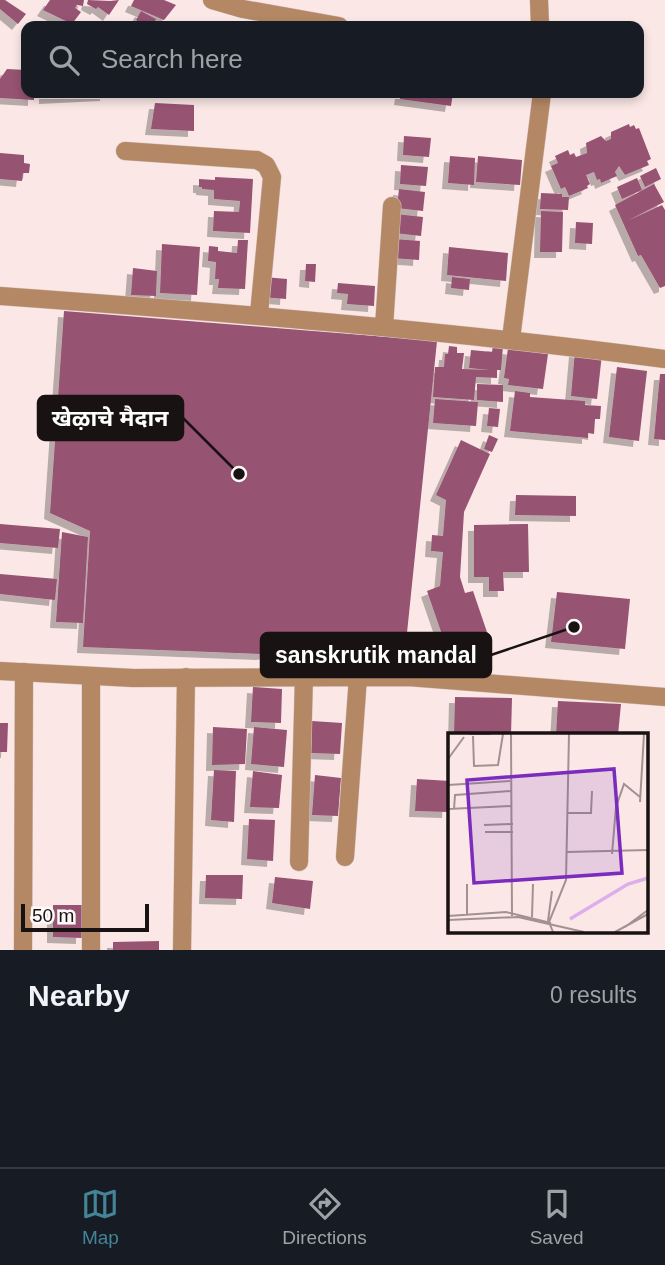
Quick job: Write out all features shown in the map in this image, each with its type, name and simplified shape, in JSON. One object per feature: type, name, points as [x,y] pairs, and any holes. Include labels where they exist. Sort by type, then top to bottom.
[{"type":"street","points":[[212,0],[243,9],[311,21]]},
{"type":"street","points":[[539,0],[540,21]]},
{"type":"street","points":[[511,339],[540,98]]},
{"type":"street","points":[[125,151],[257,160],[270,170],[272,177],[259,314]]},
{"type":"street","points":[[384,327],[392,206]]},
{"type":"street","points":[[0,296],[259,314],[511,339],[665,359]]},
{"type":"street","points":[[0,671],[91,676],[408,677],[665,698]]},
{"type":"street","points":[[23,950],[24,672]]},
{"type":"street","points":[[91,676],[92,950]]},
{"type":"street","points":[[182,950],[186,677]]},
{"type":"street","points":[[299,862],[304,677]]},
{"type":"street","points":[[345,857],[358,677]]},
{"type":"building","points":[[0,0],[5,0],[26,14],[18,24],[0,9]]},
{"type":"building","points":[[50,0],[84,0],[83,6],[77,5],[75,8],[81,12],[74,21],[66,21],[43,10]]},
{"type":"building","points":[[88,0],[119,0],[109,15],[98,7],[96,9],[87,4]]},
{"type":"building","points":[[134,0],[164,0],[176,5],[164,20],[131,6]]},
{"type":"building","points":[[141,11],[156,19],[155,21],[136,20]]},
{"type":"building","points":[[7,69],[21,70],[21,98],[34,100],[0,98],[0,79]]},
{"type":"building","points":[[400,98],[452,98],[451,106]]},
{"type":"building","points":[[155,103],[194,105],[194,131],[151,129]]},
{"type":"building","points":[[629,124],[630,127],[634,125],[636,129],[639,128],[651,159],[647,161],[649,165],[625,175],[619,166],[615,172],[617,176],[601,183],[594,172],[586,175],[590,184],[588,188],[569,196],[565,187],[561,189],[551,166],[558,163],[555,156],[568,150],[570,155],[574,153],[576,157],[587,153],[586,143],[601,136],[606,141],[611,139],[611,132]]},
{"type":"building","points":[[404,136],[431,138],[429,157],[403,155]]},
{"type":"building","points":[[0,153],[24,155],[24,163],[30,164],[29,173],[23,173],[22,181],[0,179]]},
{"type":"building","points":[[450,156],[475,158],[474,185],[448,183]]},
{"type":"building","points":[[478,156],[522,160],[520,185],[476,182]]},
{"type":"building","points":[[401,165],[428,167],[426,186],[400,184]]},
{"type":"building","points":[[656,168],[661,179],[645,187],[640,176]]},
{"type":"building","points":[[215,177],[253,179],[250,233],[213,231],[214,211],[239,212],[240,201],[214,199],[214,190],[199,187],[199,179],[215,180]]},
{"type":"building","points":[[637,178],[642,190],[622,199],[617,187]]},
{"type":"building","points":[[654,184],[664,202],[627,221],[662,205],[665,210],[665,286],[660,288],[641,255],[638,256],[615,205]]},
{"type":"building","points":[[399,189],[425,192],[423,211],[397,208]]},
{"type":"building","points":[[541,193],[569,197],[568,210],[540,209]]},
{"type":"building","points":[[541,211],[563,212],[562,252],[540,252]]},
{"type":"building","points":[[396,214],[423,217],[421,236],[395,233]]},
{"type":"building","points":[[576,222],[593,223],[592,244],[575,243]]},
{"type":"building","points":[[394,239],[420,241],[419,260],[392,258]]},
{"type":"building","points":[[238,240],[248,240],[245,289],[218,288],[219,279],[215,279],[216,262],[208,261],[209,246],[218,247],[218,251],[237,253]]},
{"type":"building","points":[[162,244],[200,247],[197,295],[160,293]]},
{"type":"building","points":[[449,247],[508,253],[506,281],[447,275]]},
{"type":"building","points":[[306,264],[316,264],[315,282],[305,281]]},
{"type":"building","points":[[133,268],[157,271],[156,296],[131,295]]},
{"type":"building","points":[[264,277],[287,279],[286,299],[262,297]]},
{"type":"building","points":[[452,277],[470,279],[469,290],[451,288]]},
{"type":"building","points":[[338,283],[375,286],[374,306],[347,304],[348,294],[337,293]]},
{"type":"building","points":[[64,311],[437,341],[407,633],[262,654],[83,647],[90,531],[50,513]]},
{"type":"building","points":[[493,345],[503,346],[501,370],[497,370],[497,378],[476,377],[474,400],[433,397],[435,367],[444,367],[449,346],[457,347],[457,353],[464,353],[462,369],[490,370],[469,368],[471,350],[492,352]]},
{"type":"building","points":[[508,348],[548,354],[543,389],[508,385],[509,379],[504,378]]},
{"type":"building","points":[[575,351],[602,354],[597,399],[571,396]]},
{"type":"building","points":[[617,367],[647,371],[639,441],[609,437]]},
{"type":"building","points":[[660,374],[665,374],[665,440],[654,439]]},
{"type":"building","points":[[477,384],[503,385],[503,402],[477,400]]},
{"type":"building","points":[[515,391],[530,393],[530,397],[585,401],[585,405],[601,406],[600,419],[595,419],[594,434],[588,433],[588,438],[510,431]]},
{"type":"building","points":[[435,399],[478,402],[476,426],[433,423]]},
{"type":"building","points":[[489,408],[500,409],[498,427],[487,426]]},
{"type":"building","points":[[489,435],[498,439],[492,452],[484,449]]},
{"type":"building","points":[[461,440],[490,454],[464,512],[460,577],[465,593],[473,591],[488,635],[447,649],[427,591],[440,586],[443,552],[431,551],[432,535],[443,536],[446,500],[436,495]]},
{"type":"building","points":[[516,495],[576,496],[576,516],[515,515]]},
{"type":"building","points":[[0,524],[60,529],[58,548],[0,543]]},
{"type":"building","points":[[528,524],[529,572],[503,572],[504,591],[489,591],[489,577],[474,577],[474,525]]},
{"type":"building","points":[[62,532],[88,537],[83,623],[56,622]]},
{"type":"building","points":[[0,574],[57,579],[55,600],[0,594]]},
{"type":"building","points":[[557,592],[630,599],[625,649],[551,642]]},
{"type":"building","points":[[253,687],[282,689],[281,723],[251,722]]},
{"type":"building","points":[[455,697],[512,698],[511,733],[454,733]]},
{"type":"building","points":[[558,701],[621,704],[618,733],[556,733]]},
{"type":"building","points":[[312,721],[342,723],[340,754],[311,753]]},
{"type":"building","points":[[0,723],[8,723],[7,752],[0,752]]},
{"type":"building","points":[[213,727],[247,729],[245,764],[212,765]]},
{"type":"building","points":[[254,727],[287,730],[284,767],[251,764]]},
{"type":"building","points":[[214,770],[236,771],[234,822],[211,820]]},
{"type":"building","points":[[253,771],[282,775],[279,808],[250,807]]},
{"type":"building","points":[[315,775],[341,778],[338,816],[312,815]]},
{"type":"building","points":[[417,779],[448,781],[448,812],[415,811]]},
{"type":"building","points":[[249,819],[275,820],[273,861],[247,859]]},
{"type":"building","points":[[206,875],[243,875],[242,899],[205,898]]},
{"type":"building","points":[[275,877],[313,881],[310,909],[272,903]]},
{"type":"building","points":[[53,905],[82,905],[82,938],[53,937]]},
{"type":"building","points":[[159,941],[159,950],[113,950],[113,942]]},
{"type":"place","name":"खेऴाचे मैदान","points":[[239,474]]},
{"type":"place","name":"sanskrutik mandal","points":[[574,627]]}]
